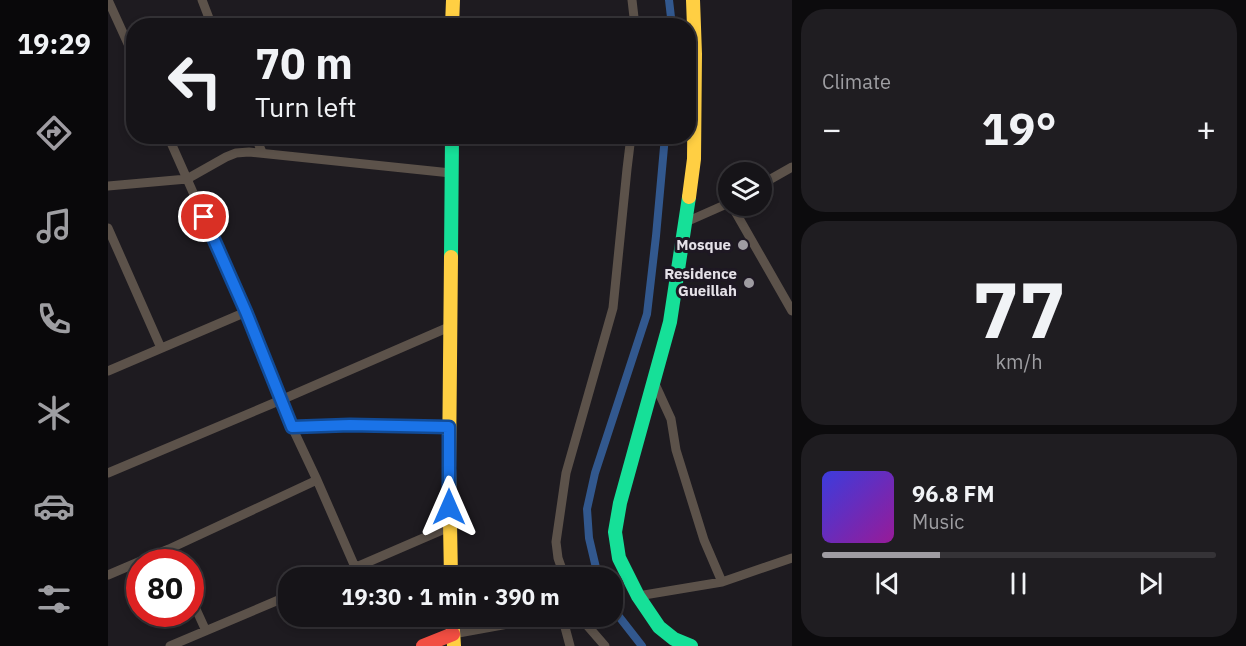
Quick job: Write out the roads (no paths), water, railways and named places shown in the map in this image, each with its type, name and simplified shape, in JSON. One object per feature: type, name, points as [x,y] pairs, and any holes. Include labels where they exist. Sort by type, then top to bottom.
[{"type":"main road","points":[[452,18],[453,0]]},
{"type":"main road","points":[[693,0],[694,18]]},
{"type":"main road","points":[[451,567],[449,327],[452,144]]},
{"type":"main road","points":[[691,646],[674,639],[659,627],[649,614],[619,558],[616,524],[670,322],[686,222],[694,144]]},
{"type":"main road","points":[[423,646],[454,640]]},
{"type":"street","points":[[108,0],[126,39]]},
{"type":"street","points":[[202,0],[209,18]]},
{"type":"street","points":[[632,0],[634,18]]},
{"type":"street","points":[[172,144],[246,312],[292,427],[355,567],[449,527]]},
{"type":"street","points":[[258,144],[262,152]]},
{"type":"street","points":[[561,567],[556,542],[567,472],[613,308],[631,144]]},
{"type":"street","points":[[108,186],[187,179],[226,156],[236,153],[262,152],[451,173]]},
{"type":"street","points":[[772,178],[792,167]]},
{"type":"street","points":[[686,222],[718,209]]},
{"type":"street","points":[[738,216],[792,311]]},
{"type":"street","points":[[108,228],[161,348]]},
{"type":"street","points":[[108,371],[246,312]]},
{"type":"street","points":[[108,473],[449,327]]},
{"type":"street","points":[[654,382],[671,419],[676,450],[704,540],[722,582]]},
{"type":"street","points":[[292,427],[350,425],[449,427]]},
{"type":"street","points":[[169,549],[317,480]]},
{"type":"street","points":[[638,596],[722,582],[792,558]]},
{"type":"street","points":[[108,574],[126,567]]},
{"type":"street","points":[[170,646],[278,600]]},
{"type":"street","points":[[204,627],[206,631]]},
{"type":"street","points":[[454,640],[508,627]]},
{"type":"street","points":[[565,627],[570,646]]},
{"type":"street","points":[[589,627],[605,646]]},
{"type":"waterway","points":[[669,0],[671,18]]},
{"type":"waterway","points":[[596,567],[589,538],[587,509],[595,473],[647,314],[664,144]]},
{"type":"waterway","points":[[623,622],[642,646]]},
{"type":"place","name":"Mosque","points":[[743,245]]},
{"type":"place","name":"Residence Gueillah","points":[[749,283]]}]
